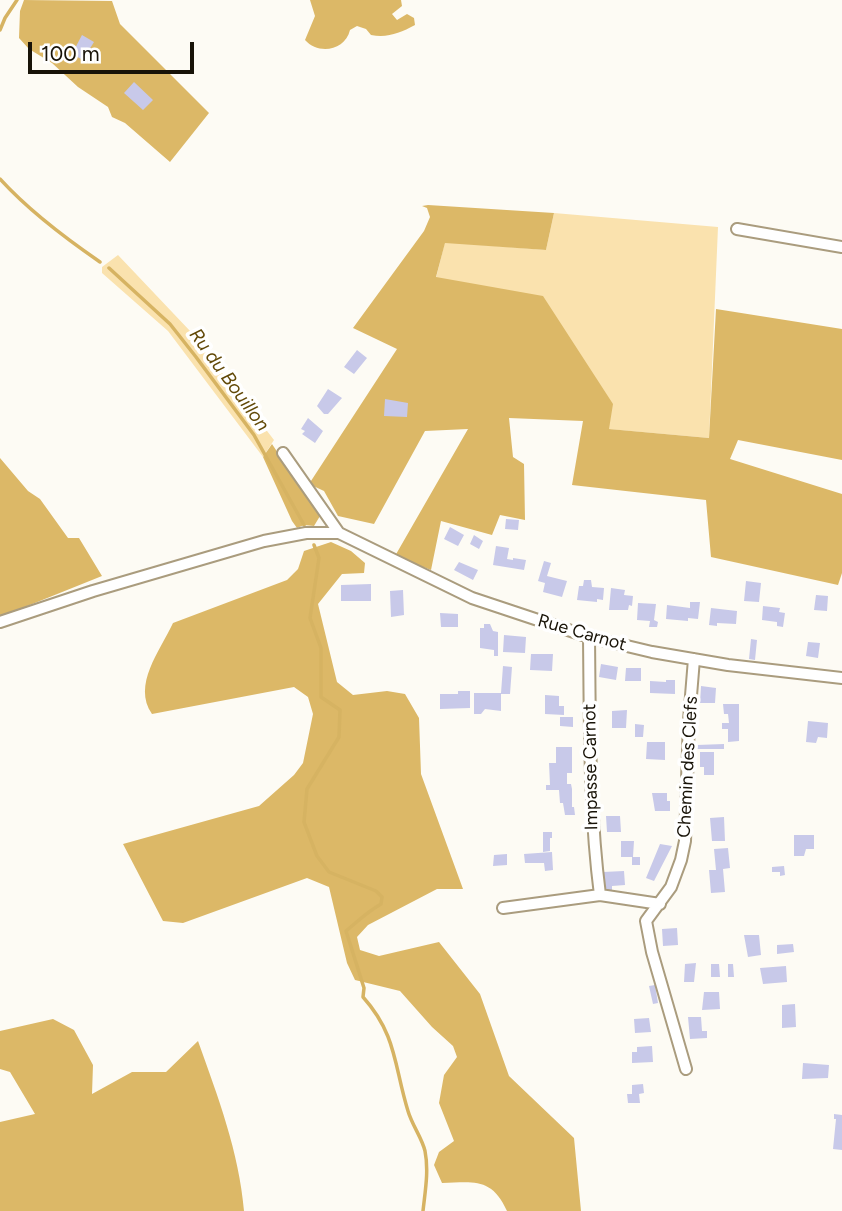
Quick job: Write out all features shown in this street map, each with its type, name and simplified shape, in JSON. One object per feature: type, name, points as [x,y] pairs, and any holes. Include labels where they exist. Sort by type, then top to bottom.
[{"type":"street","points":[[737,229],[842,247]]},
{"type":"street","points":[[283,453],[339,533]]},
{"type":"street","points":[[0,622],[93,591],[264,541],[300,534],[339,533]]},
{"type":"street","name":"Rue Carnot","points":[[339,533],[472,598],[589,637],[694,659],[842,678]]},
{"type":"street","name":"Impasse Carnot","points":[[589,637],[591,800],[600,895]]},
{"type":"street","name":"Chemin des Clefs","points":[[686,1069],[652,952],[646,920],[671,887],[685,841],[694,659]]},
{"type":"street","points":[[503,908],[600,895],[660,904]]},
{"type":"shaded area","points":[[24,0],[112,1],[120,24],[209,113],[170,162],[125,123],[112,117],[108,107],[78,87],[19,38],[20,11]]},
{"type":"shaded area","points":[[310,0],[401,0],[402,6],[392,14],[397,20],[407,14],[414,18],[415,25],[383,36],[371,35],[366,29],[357,26],[350,30],[343,43],[330,48],[317,48],[305,40],[315,16]]},
{"type":"shaded area","points":[[422,206],[554,213],[546,250],[445,243],[436,277],[543,296],[613,404],[609,429],[709,438],[716,309],[842,329],[842,460],[738,440],[730,459],[842,494],[842,573],[838,585],[711,557],[706,500],[572,485],[583,421],[509,418],[513,457],[524,464],[525,520],[500,515],[492,535],[441,521],[431,570],[395,556],[468,429],[425,431],[374,524],[338,516],[324,491],[309,484],[397,349],[353,328],[424,231],[430,217],[427,208]]},
{"type":"shaded area","points":[[554,213],[718,227],[709,438],[608,429],[436,278],[445,242],[546,250]]},
{"type":"shaded area","points":[[118,255],[191,332],[274,440],[263,457],[168,331],[102,273],[102,267]]},
{"type":"shaded area","points":[[272,444],[320,516],[314,526],[304,525],[297,528],[292,521],[263,457]]},
{"type":"shaded area","points":[[0,458],[28,491],[40,499],[68,538],[79,538],[102,576],[0,617]]},
{"type":"shaded area","points":[[331,542],[351,551],[365,563],[364,573],[342,574],[318,604],[337,682],[353,695],[387,691],[405,694],[419,718],[421,774],[463,889],[437,889],[368,925],[357,937],[360,950],[379,956],[439,942],[480,994],[509,1076],[574,1138],[581,1211],[507,1211],[495,1192],[488,1187],[472,1182],[442,1183],[434,1165],[439,1152],[454,1141],[439,1103],[444,1075],[457,1057],[453,1046],[400,991],[355,980],[347,963],[329,887],[307,878],[183,923],[163,921],[123,844],[259,806],[294,775],[303,763],[313,714],[308,697],[294,687],[152,714],[147,703],[146,680],[155,656],[173,623],[287,580],[298,569],[304,551]]},
{"type":"shaded area","points":[[53,1019],[74,1030],[93,1065],[92,1094],[132,1072],[166,1072],[198,1041],[233,1146],[244,1211],[0,1211],[0,1122],[35,1114],[10,1072],[0,1069],[0,1031]]},
{"type":"building","points":[[82,35],[94,42],[83,60],[72,54]]},
{"type":"building","points":[[134,82],[153,100],[143,110],[124,93]]},
{"type":"building","points":[[357,350],[367,358],[354,374],[344,367]]},
{"type":"building","points":[[328,389],[342,398],[328,414],[324,414],[317,406]]},
{"type":"building","points":[[385,399],[408,403],[407,417],[384,416]]},
{"type":"building","points":[[308,418],[323,431],[315,443],[302,434],[305,431],[301,429]]},
{"type":"building","points":[[506,519],[519,520],[518,530],[505,529]]},
{"type":"building","points":[[450,527],[464,535],[458,546],[444,539]]},
{"type":"building","points":[[474,535],[483,541],[479,549],[470,544]]},
{"type":"building","points":[[496,546],[509,548],[507,559],[526,560],[524,570],[493,565]]},
{"type":"building","points":[[544,561],[551,563],[547,576],[567,581],[562,597],[543,592],[545,583],[538,581]]},
{"type":"building","points":[[459,562],[478,570],[473,580],[454,570]]},
{"type":"building","points":[[584,580],[591,580],[592,587],[604,588],[603,600],[577,600],[579,586],[583,586]]},
{"type":"building","points":[[746,581],[761,583],[759,602],[744,601]]},
{"type":"building","points":[[371,584],[371,601],[341,601],[341,585]]},
{"type":"building","points":[[611,588],[625,590],[624,595],[633,596],[632,606],[629,605],[628,610],[609,610]]},
{"type":"building","points":[[403,590],[404,615],[391,617],[390,591]]},
{"type":"building","points":[[816,595],[828,596],[827,611],[814,610]]},
{"type":"building","points":[[690,602],[700,602],[698,619],[666,619],[667,605],[690,608]]},
{"type":"building","points":[[638,603],[656,604],[654,620],[658,622],[657,627],[649,627],[650,621],[637,620]]},
{"type":"building","points":[[763,606],[780,608],[779,612],[785,613],[783,627],[777,626],[777,622],[762,620]]},
{"type":"building","points":[[711,608],[737,611],[736,624],[709,625]]},
{"type":"building","points":[[440,613],[458,614],[458,627],[441,627]]},
{"type":"building","points":[[484,624],[490,624],[493,631],[498,632],[498,656],[494,656],[494,650],[480,648],[480,628],[484,628]]},
{"type":"building","points":[[504,635],[526,637],[525,653],[503,652]]},
{"type":"building","points":[[751,639],[757,640],[755,660],[749,659]]},
{"type":"building","points":[[808,642],[820,643],[818,658],[806,656]]},
{"type":"building","points":[[531,654],[553,654],[552,671],[530,670]]},
{"type":"building","points":[[601,664],[618,667],[616,680],[599,677]]},
{"type":"building","points":[[503,666],[512,667],[510,694],[501,694],[501,711],[485,709],[481,714],[474,714],[474,693],[501,693]]},
{"type":"building","points":[[626,668],[641,668],[641,681],[625,681]]},
{"type":"building","points":[[675,680],[675,694],[650,693],[650,681]]},
{"type":"building","points":[[701,686],[716,688],[715,703],[700,703]]},
{"type":"building","points":[[458,691],[470,691],[470,708],[440,709],[440,694],[458,694]]},
{"type":"building","points":[[545,695],[559,696],[559,706],[564,706],[564,715],[545,714]]},
{"type":"building","points":[[723,704],[739,704],[739,741],[728,742],[728,729],[722,729],[722,723],[729,723]]},
{"type":"building","points":[[627,710],[626,728],[612,728],[612,711]]},
{"type":"building","points":[[560,717],[573,717],[573,727],[560,726]]},
{"type":"building","points":[[808,721],[828,723],[827,738],[818,737],[816,743],[806,742]]},
{"type":"building","points":[[635,724],[644,725],[643,737],[635,737]]},
{"type":"building","points":[[647,742],[665,742],[665,760],[646,759]]},
{"type":"building","points":[[724,744],[724,749],[697,749],[697,745]]},
{"type":"building","points":[[556,747],[572,747],[572,773],[567,773],[567,784],[571,784],[575,815],[565,815],[559,790],[546,790],[546,785],[550,785],[549,763],[556,763]]},
{"type":"building","points":[[700,752],[714,752],[714,775],[704,775],[704,767],[700,767]]},
{"type":"building","points":[[652,793],[667,793],[670,811],[655,811]]},
{"type":"building","points":[[606,816],[620,816],[621,832],[607,832]]},
{"type":"building","points":[[724,817],[725,841],[712,841],[710,818]]},
{"type":"building","points":[[543,832],[552,832],[550,851],[543,852]]},
{"type":"building","points":[[794,835],[814,835],[814,849],[806,849],[804,856],[794,856]]},
{"type":"building","points":[[621,841],[634,841],[633,857],[640,857],[640,865],[632,865],[632,857],[621,857]]},
{"type":"building","points":[[660,844],[672,846],[654,881],[646,878]]},
{"type":"building","points":[[728,848],[730,868],[723,869],[725,892],[711,893],[709,870],[716,870],[714,849]]},
{"type":"building","points":[[552,852],[553,870],[545,871],[544,863],[525,863],[524,854]]},
{"type":"building","points":[[507,854],[507,865],[493,866],[494,855]]},
{"type":"building","points":[[784,866],[785,875],[772,872],[772,867]]},
{"type":"building","points":[[624,871],[625,885],[612,886],[612,891],[604,891],[603,872]]},
{"type":"building","points":[[677,928],[678,945],[663,946],[662,929]]},
{"type":"building","points":[[744,935],[759,935],[761,955],[748,957]]},
{"type":"building","points":[[793,944],[794,952],[777,954],[777,945]]},
{"type":"building","points":[[696,963],[694,982],[684,982],[685,964]]},
{"type":"building","points":[[711,964],[719,964],[720,977],[711,977]]},
{"type":"building","points":[[728,964],[733,964],[734,977],[728,977]]},
{"type":"building","points":[[786,966],[787,982],[763,984],[760,968]]},
{"type":"building","points":[[655,985],[658,1003],[653,1004],[649,986]]},
{"type":"building","points":[[704,992],[719,992],[720,1009],[702,1010]]},
{"type":"building","points":[[795,1004],[796,1027],[782,1028],[782,1005]]},
{"type":"building","points":[[688,1017],[701,1017],[702,1031],[707,1031],[707,1038],[690,1039]]},
{"type":"building","points":[[649,1018],[651,1032],[635,1033],[634,1019]]},
{"type":"building","points":[[652,1046],[653,1062],[632,1063],[632,1052],[637,1052],[637,1047]]},
{"type":"building","points":[[803,1063],[829,1065],[828,1078],[802,1079]]},
{"type":"building","points":[[643,1084],[644,1093],[639,1094],[640,1103],[628,1103],[627,1094],[632,1094],[632,1085]]},
{"type":"building","points":[[834,1114],[842,1115],[842,1150],[833,1149],[836,1119]]},
{"type":"waterway","points":[[0,30],[17,0]]},
{"type":"waterway","name":"Ru du Bouillon","points":[[0,179],[48,224],[100,262]]},
{"type":"waterway","name":"Ru du Bouillon","points":[[109,268],[170,324],[196,357],[254,435],[304,525]]},
{"type":"waterway","name":"Ru du Bouillon","points":[[314,545],[319,558],[310,618],[321,648],[321,697],[340,710],[339,737],[307,789],[304,822],[317,856],[329,872],[376,891],[382,897],[381,904],[346,931],[364,988],[363,997],[374,1011],[388,1038],[408,1111],[425,1151],[427,1174],[423,1211]]}]
